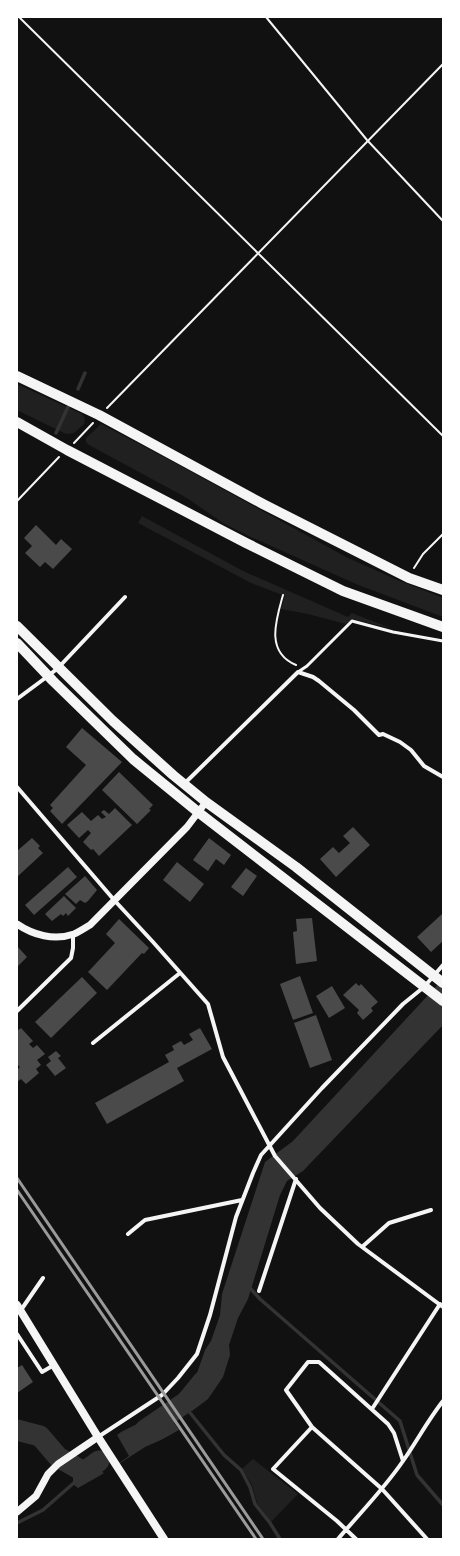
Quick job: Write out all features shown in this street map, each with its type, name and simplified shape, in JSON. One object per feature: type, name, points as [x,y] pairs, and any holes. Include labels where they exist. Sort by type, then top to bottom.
[{"type":"main road","points":[[17,376],[100,415],[263,504],[408,578],[443,590]]},
{"type":"main road","points":[[17,422],[67,450],[246,543],[344,591],[443,627]]},
{"type":"main road","points":[[17,626],[113,721],[183,784],[296,867],[443,983]]},
{"type":"main road","points":[[17,643],[48,676],[133,759],[198,812],[312,898],[443,1001]]},
{"type":"main road","points":[[19,1308],[99,1439],[164,1539]]},
{"type":"street","points":[[17,699],[58,668],[125,597]]},
{"type":"street","points":[[183,784],[300,671],[319,681],[354,710],[379,735],[383,734],[400,742],[411,750],[424,766],[443,777]]},
{"type":"street","points":[[17,787],[115,901],[208,1004],[223,1057],[275,1156],[320,1208],[362,1247],[441,1305],[373,1407]]},
{"type":"street","points":[[17,924],[36,935],[59,936],[73,934],[90,925],[186,827],[206,802]]},
{"type":"street","points":[[17,1011],[71,958],[73,934]]},
{"type":"street","points":[[17,1512],[36,1496],[48,1474],[58,1464],[68,1456],[99,1439],[162,1395],[197,1354],[210,1315],[236,1217],[261,1155],[332,1077],[403,1004],[424,987],[443,965]]},
{"type":"street","points":[[93,1043],[180,973]]},
{"type":"street","points":[[259,1291],[296,1179]]},
{"type":"street","points":[[128,1234],[145,1220],[242,1200]]},
{"type":"street","points":[[362,1247],[389,1223],[431,1210]]},
{"type":"street","points":[[19,1308],[42,1278]]},
{"type":"street","points":[[17,1334],[42,1372],[54,1365]]},
{"type":"street","points":[[404,1459],[394,1433],[388,1424],[373,1407],[319,1362],[308,1362],[286,1390],[312,1427],[382,1489],[426,1539]]},
{"type":"street","points":[[338,1539],[382,1489],[443,1401]]},
{"type":"street","points":[[312,1427],[273,1469],[337,1521],[356,1539]]},
{"type":"lane","points":[[300,671],[352,621],[393,632],[443,641]]},
{"type":"path","points":[[19,17],[443,436]]},
{"type":"path","points":[[266,17],[367,140],[443,221]]},
{"type":"path","points":[[17,501],[367,140],[443,64]]},
{"type":"path","points":[[408,578],[423,554],[443,534]]},
{"type":"path","points":[[283,595],[276,628],[277,647],[282,655],[300,671]]},
{"type":"shaded area","points":[[17,384],[82,414],[85,418],[84,424],[74,433],[66,434],[17,410]]},
{"type":"shaded area","points":[[101,424],[346,557],[443,598],[443,617],[356,584],[223,523],[187,498],[89,445],[86,442],[86,438]]},
{"type":"shaded area","points":[[142,516],[243,571],[348,617],[352,613],[390,628],[352,619],[346,624],[281,609],[285,596],[251,583],[138,523]]},
{"type":"shaded area","points":[[443,979],[443,1025],[303,1171],[287,1181],[280,1195],[248,1299],[238,1318],[229,1345],[230,1355],[223,1377],[208,1399],[192,1411],[179,1394],[197,1373],[205,1350],[211,1341],[220,1315],[222,1294],[265,1162],[293,1141]]},
{"type":"shaded area","points":[[165,1410],[179,1430],[145,1447],[78,1488],[73,1484],[73,1468],[121,1432]]},
{"type":"shaded area","points":[[17,1424],[42,1433],[57,1449],[49,1455],[43,1447],[27,1437],[17,1434]]},
{"type":"shaded area","points":[[253,1459],[298,1494],[271,1522],[257,1503],[252,1485],[242,1469]]},
{"type":"pier","points":[[116,1433],[129,1456],[104,1474],[90,1452]]},
{"type":"building","points":[[36,525],[56,545],[61,539],[72,549],[53,569],[45,562],[40,567],[25,553],[32,546],[24,538]]},
{"type":"building","points":[[82,728],[122,762],[62,824],[50,811],[53,808],[50,805],[86,765],[66,747]]},
{"type":"building","points":[[119,772],[153,805],[149,809],[151,810],[137,824],[102,790]]},
{"type":"building","points":[[115,808],[132,825],[99,856],[93,849],[91,850],[83,842],[91,833],[88,830],[79,838],[67,825],[82,812],[91,821],[98,815],[102,819],[106,817],[101,812],[104,810],[109,814]]},
{"type":"building","points":[[353,827],[370,845],[336,877],[320,859],[333,847],[339,853],[350,843],[343,836]]},
{"type":"building","points":[[32,838],[40,846],[38,848],[43,853],[17,877],[17,851]]},
{"type":"building","points":[[209,838],[231,855],[224,865],[216,859],[208,871],[193,860]]},
{"type":"building","points":[[177,862],[204,884],[190,902],[163,880]]},
{"type":"building","points":[[68,867],[77,877],[34,915],[25,905]]},
{"type":"building","points":[[246,868],[257,876],[243,896],[231,887]]},
{"type":"building","points":[[85,876],[97,890],[85,903],[80,900],[76,904],[65,894]]},
{"type":"building","points":[[64,896],[76,908],[68,916],[66,913],[63,916],[61,914],[52,921],[45,914]]},
{"type":"building","points":[[442,914],[443,941],[431,952],[417,937]]},
{"type":"building","points":[[312,918],[317,961],[296,964],[293,932],[297,931],[296,919]]},
{"type":"building","points":[[119,919],[149,948],[144,954],[142,953],[107,990],[88,972],[115,943],[106,934]]},
{"type":"building","points":[[17,946],[27,957],[17,967]]},
{"type":"building","points":[[300,976],[313,1013],[293,1020],[280,984]]},
{"type":"building","points":[[82,977],[97,993],[51,1038],[35,1022]]},
{"type":"building","points":[[356,983],[359,986],[361,984],[378,1002],[371,1008],[373,1011],[363,1020],[357,1013],[359,1010],[343,995]]},
{"type":"building","points":[[332,986],[345,1008],[329,1018],[316,996]]},
{"type":"building","points":[[316,1015],[332,1060],[310,1068],[294,1023]]},
{"type":"building","points":[[21,1028],[33,1041],[29,1044],[33,1048],[37,1045],[45,1054],[37,1060],[41,1065],[36,1069],[39,1073],[26,1084],[21,1079],[17,1082],[17,1070],[20,1067],[17,1064],[17,1031]]},
{"type":"building","points":[[200,1028],[212,1049],[177,1068],[184,1081],[107,1124],[95,1103],[169,1062],[165,1055],[174,1050],[172,1046],[181,1041],[184,1045],[193,1040],[189,1034]]},
{"type":"building","points":[[56,1051],[61,1056],[58,1058],[66,1068],[55,1076],[46,1065],[51,1061],[48,1057]]},
{"type":"building","points":[[22,1365],[33,1382],[17,1393],[17,1368]]},
{"type":"waterway","points":[[78,389],[85,373]]},
{"type":"waterway","points":[[56,433],[68,407]]},
{"type":"waterway","points":[[249,1287],[260,1299],[400,1421],[417,1475],[443,1505]]},
{"type":"waterway","points":[[145,1430],[186,1402],[203,1381]]},
{"type":"waterway","points":[[183,1404],[224,1455],[241,1470],[250,1487],[255,1504],[280,1539]]},
{"type":"waterway","points":[[17,1430],[40,1436],[58,1457],[84,1472],[99,1461]]},
{"type":"waterway","points":[[17,1523],[43,1510],[76,1481]]},
{"type":"railway","points":[[17,1178],[263,1539]]},
{"type":"railway","points":[[17,1190],[256,1539]]}]
